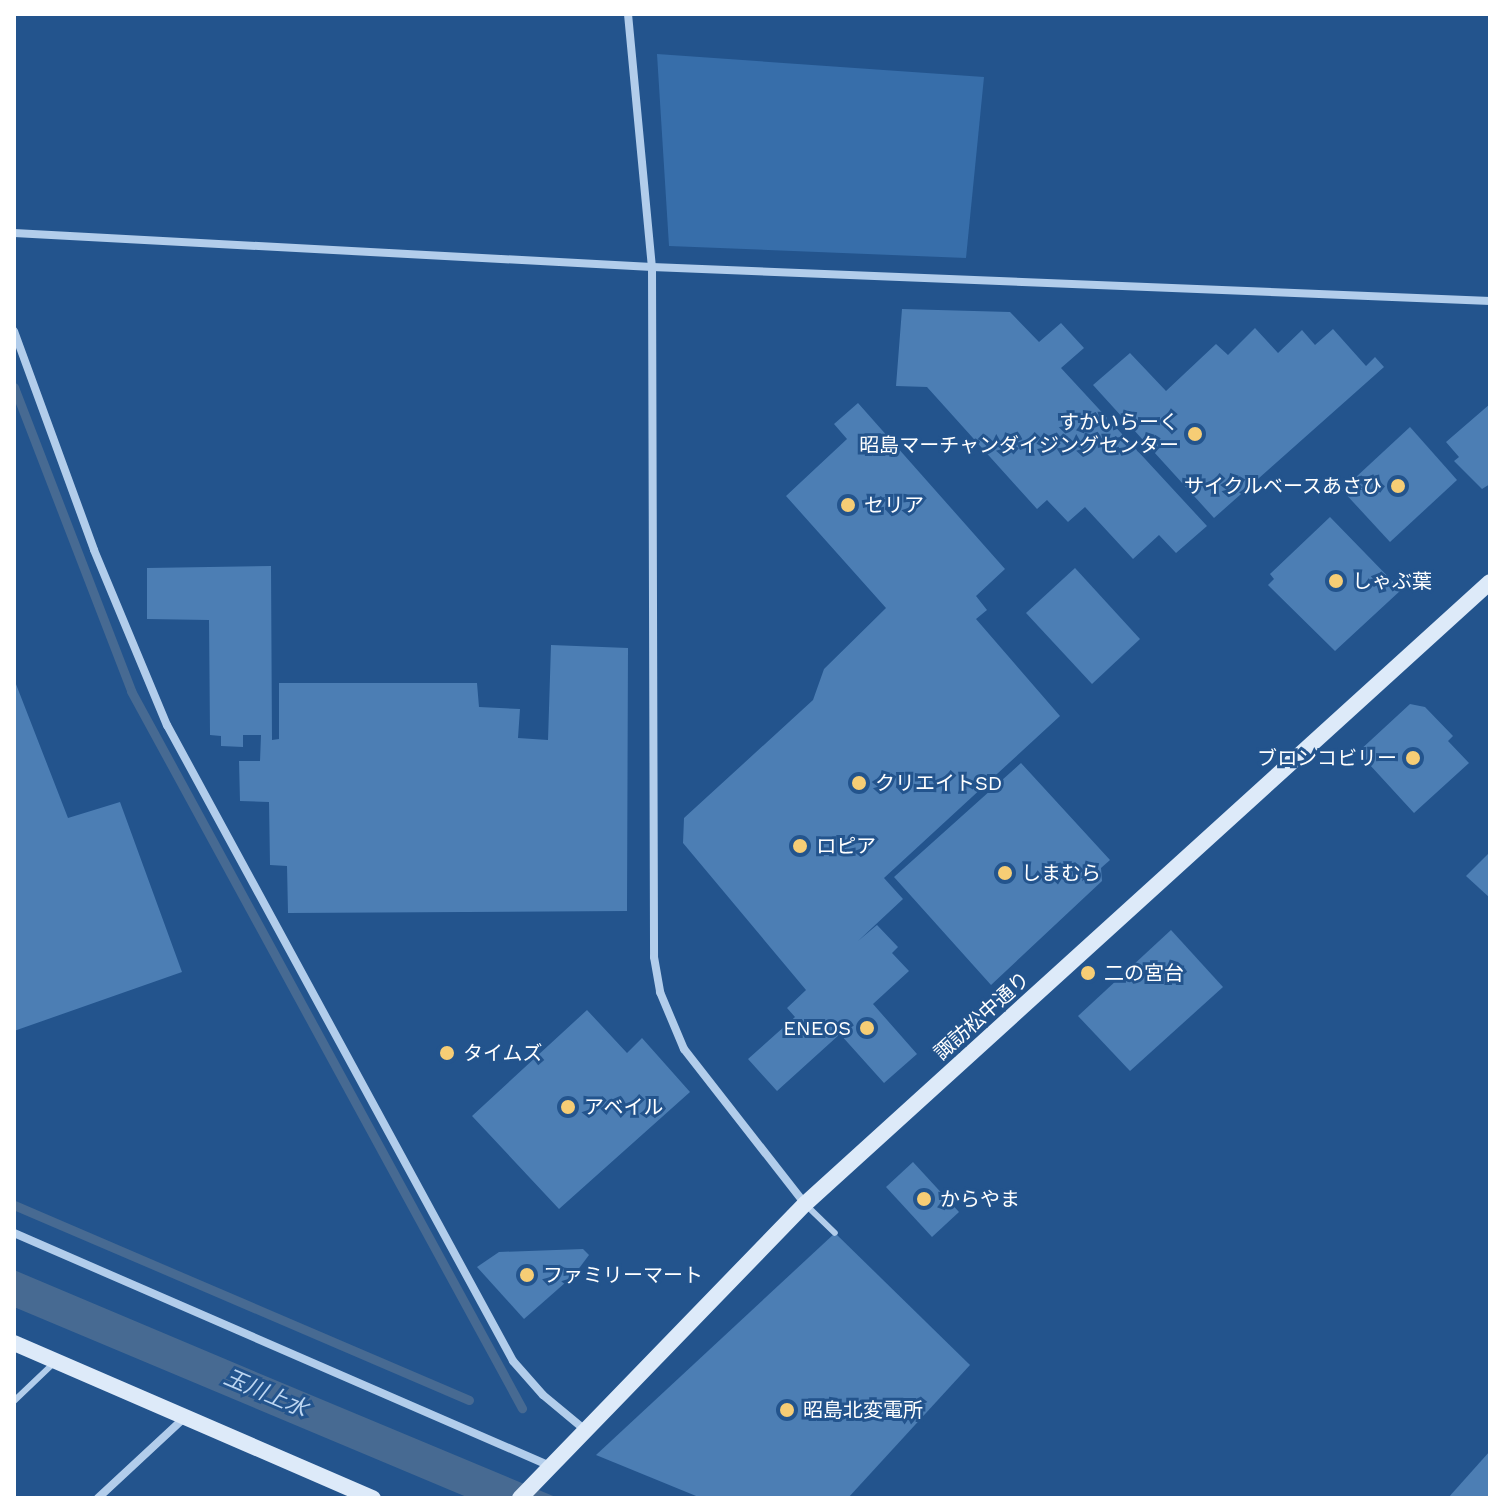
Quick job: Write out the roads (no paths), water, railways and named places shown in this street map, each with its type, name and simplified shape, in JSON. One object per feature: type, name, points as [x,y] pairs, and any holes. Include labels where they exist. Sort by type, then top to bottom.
[{"type":"street","points":[[628,14],[652,267],[652,920],[660,992],[684,1049],[805,1204]]},
{"type":"street","points":[[14,233],[652,267],[1490,301]]},
{"type":"street","points":[[14,331],[94,550],[167,725],[513,1361],[543,1395],[584,1429]]},
{"type":"street","name":"諏訪松中通り","points":[[520,1498],[805,1204],[1490,582]]},
{"type":"street","points":[[14,1233],[550,1466]]},
{"type":"street","points":[[14,1343],[350,1494],[373,1498]]},
{"type":"street","points":[[98,1498],[184,1418]]},
{"type":"lane","points":[[805,1204],[835,1233]]},
{"type":"lane","points":[[14,1401],[56,1361]]},
{"type":"water","name":"玉川上水","points":[[14,1270],[558,1498],[469,1498],[14,1307]]},
{"type":"waterway","points":[[14,387],[131,691],[522,1408]]},
{"type":"waterway","points":[[14,1205],[469,1400]]},
{"type":"place","name":"すかいらーく 昭島マーチャンダイジングセンター","points":[[1195,434]]},
{"type":"place","name":"サイクルベースあさひ","points":[[1398,486]]},
{"type":"place","name":"セリア","points":[[848,505]]},
{"type":"place","name":"しゃぶ葉","points":[[1336,581]]},
{"type":"place","name":"ブロンコビリー","points":[[1413,758]]},
{"type":"place","name":"クリエイトSD","points":[[859,783]]},
{"type":"place","name":"ロピア","points":[[800,846]]},
{"type":"place","name":"しまむら","points":[[1005,873]]},
{"type":"place","name":"二の宮台","points":[[1088,973]]},
{"type":"place","name":"ENEOS","points":[[867,1028]]},
{"type":"place","name":"タイムズ","points":[[447,1053]]},
{"type":"place","name":"アベイル","points":[[568,1107]]},
{"type":"place","name":"からやま","points":[[924,1199]]},
{"type":"place","name":"ファミリーマート","points":[[527,1275]]},
{"type":"place","name":"昭島北変電所","points":[[787,1410]]}]
